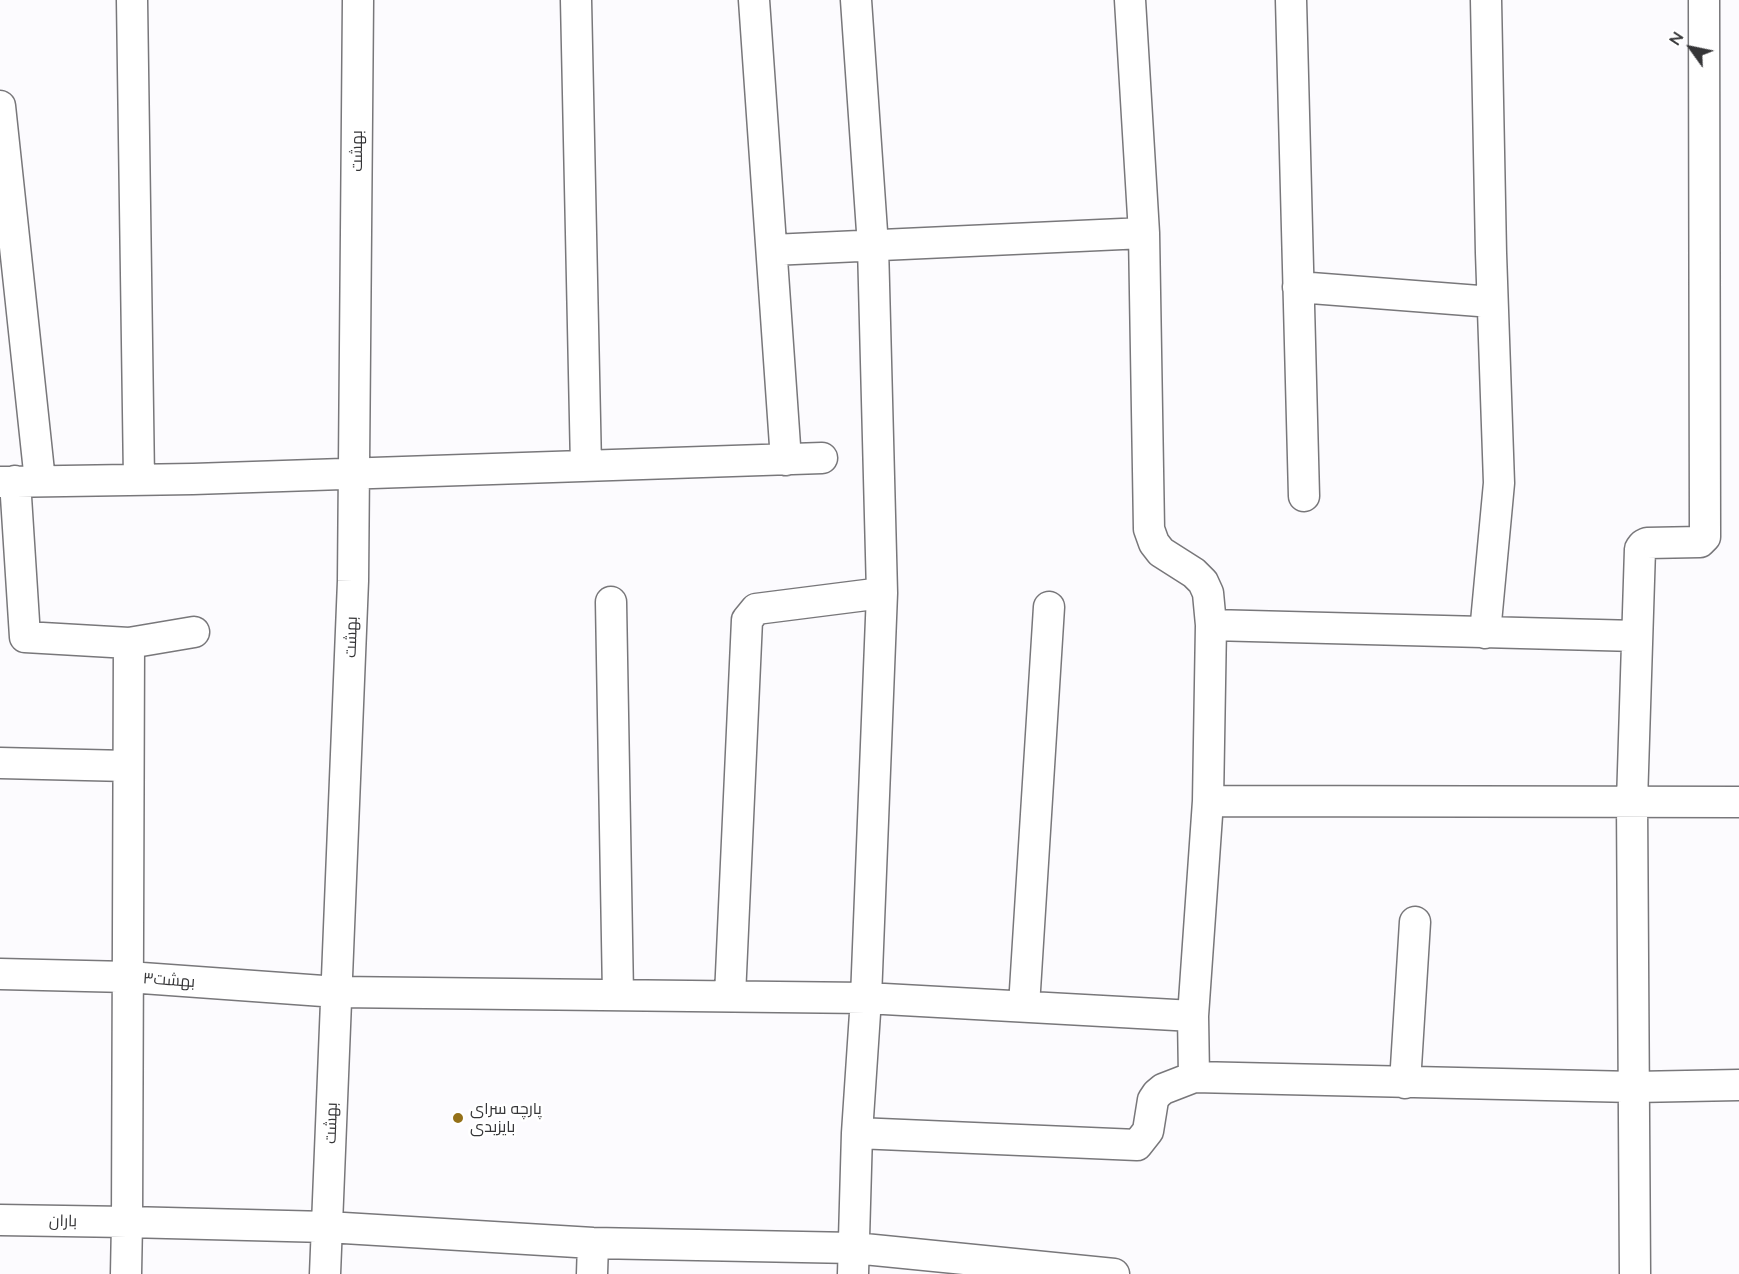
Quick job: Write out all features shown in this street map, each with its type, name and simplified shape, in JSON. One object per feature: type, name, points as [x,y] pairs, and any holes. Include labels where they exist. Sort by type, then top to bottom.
[{"type":"street","points":[[132,0],[139,479]]},
{"type":"street","name":"بهشت","points":[[325,1274],[353,581],[358,0]]},
{"type":"street","points":[[576,0],[586,466]]},
{"type":"street","points":[[754,0],[786,459]]},
{"type":"street","points":[[853,1261],[856,1133],[866,998],[882,593],[873,246],[856,0]]},
{"type":"street","points":[[1130,0],[1144,233],[1149,529],[1154,543],[1161,552],[1194,573],[1203,582],[1208,593],[1211,625],[1208,801],[1193,1016],[1194,1077]]},
{"type":"street","points":[[1291,0],[1304,496]]},
{"type":"street","points":[[1485,633],[1499,483],[1492,302],[1486,0]]},
{"type":"street","points":[[1635,1274],[1632,802],[1641,549],[1647,543],[1700,542],[1705,537],[1704,0]]},
{"type":"street","points":[[0,106],[26,637],[129,643],[194,632]]},
{"type":"street","points":[[772,250],[1144,233]]},
{"type":"street","points":[[1298,287],[1492,302]]},
{"type":"street","points":[[18,481],[822,458]]},
{"type":"street","points":[[730,996],[747,620],[756,609],[882,593]]},
{"type":"street","points":[[611,602],[618,995]]},
{"type":"street","points":[[1024,1006],[1048,608]]},
{"type":"street","points":[[1211,625],[1637,636]]},
{"type":"street","points":[[126,1274],[129,643]]},
{"type":"street","points":[[0,763],[128,766]]},
{"type":"street","points":[[1208,801],[1739,802]]},
{"type":"street","points":[[1405,1083],[1415,922]]},
{"type":"street","name":"بهشت۳","points":[[0,974],[128,977],[337,992],[866,998],[1193,1016]]},
{"type":"street","points":[[856,1133],[1137,1145],[1148,1131],[1153,1100],[1157,1094],[1163,1089],[1194,1077],[1634,1087],[1739,1085]]},
{"type":"street","name":"باران","points":[[0,1220],[327,1227],[853,1261],[1114,1274]]},
{"type":"street","points":[[592,1274],[593,1243]]},
{"type":"place","name":"پارچه سرای بایزیدی","points":[[458,1118]]}]
